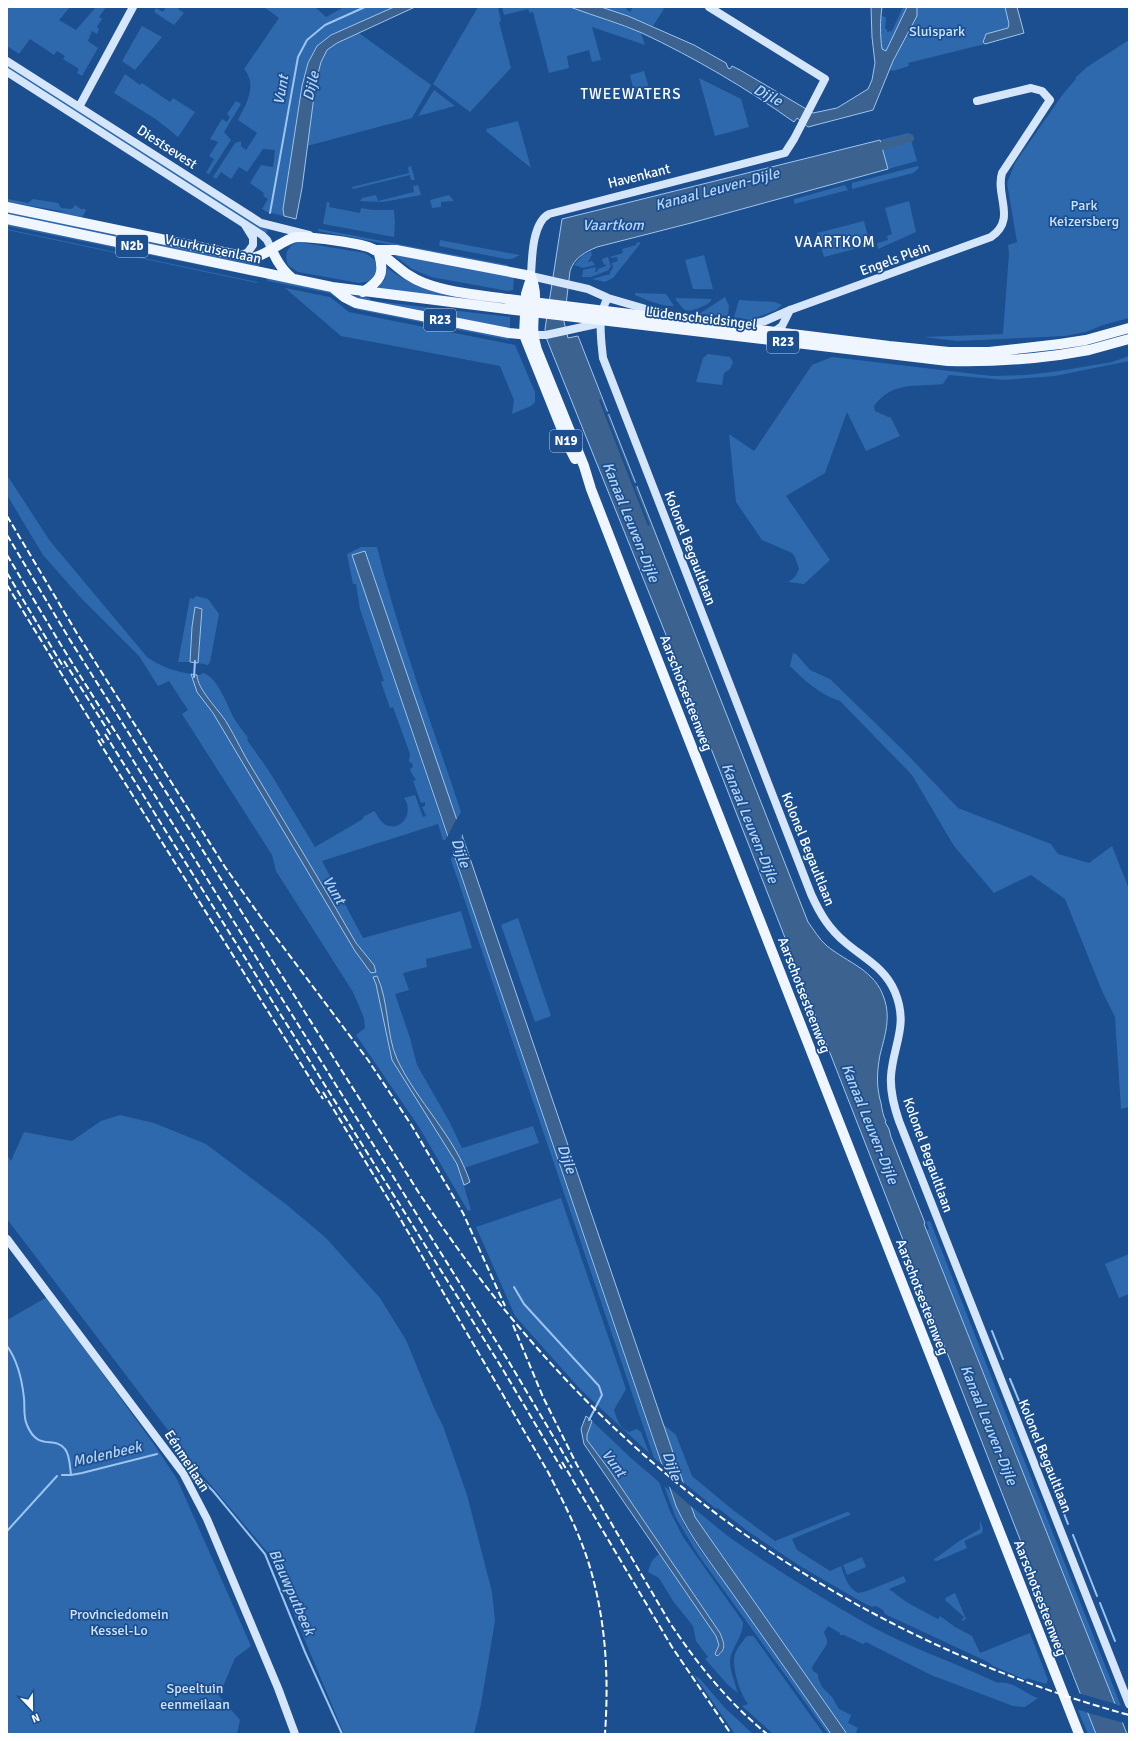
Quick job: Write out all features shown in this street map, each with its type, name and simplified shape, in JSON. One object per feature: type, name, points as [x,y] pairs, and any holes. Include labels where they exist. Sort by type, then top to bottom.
[{"type":"main road","name":"Vuurkruisenlaan","points":[[7,207],[252,258],[272,250]]},
{"type":"main road","name":"Vuurkruisenlaan","points":[[7,220],[295,280]]},
{"type":"main road","name":"R23","points":[[290,239],[297,237],[321,239],[377,252],[396,250],[531,276]]},
{"type":"main road","points":[[281,266],[282,254],[290,239]]},
{"type":"main road","name":"N2b","points":[[272,250],[290,239]]},
{"type":"main road","points":[[272,250],[287,274],[295,280]]},
{"type":"main road","points":[[363,292],[371,287],[380,277],[382,262],[377,252]]},
{"type":"main road","name":"Lüdenscheidsingel","points":[[377,252],[404,273],[424,283],[507,304],[948,362],[989,362],[1059,355],[1089,350],[1129,339]]},
{"type":"main road","name":"Aarschotsesteenweg","points":[[531,276],[535,295],[528,335],[584,466],[591,490],[1079,1734]]},
{"type":"main road","name":"R23","points":[[295,280],[363,292]]},
{"type":"main road","name":"R23","points":[[332,287],[344,297],[356,303],[528,335]]},
{"type":"main road","name":"Lüdenscheidsingel","points":[[363,292],[507,304],[949,352],[989,352],[1060,344],[1086,340],[1129,328]]},
{"type":"street","points":[[79,107],[133,7]]},
{"type":"street","name":"Havenkant","points":[[531,276],[532,259],[538,226],[540,220],[549,214],[785,152],[794,139],[824,79],[709,7]]},
{"type":"street","name":"Diestsevest","points":[[7,60],[261,223],[321,239]]},
{"type":"street","name":"Diestsevest","points":[[7,72],[262,235],[267,240],[272,250]]},
{"type":"street","name":"Engels Plein","points":[[531,276],[588,289],[608,298],[653,312],[693,320],[743,326],[765,321],[790,310],[990,237],[996,233],[1003,223],[1005,212],[1000,178],[1012,156],[1050,100],[1042,91],[1031,88],[977,101]]},
{"type":"street","points":[[241,256],[248,252],[253,245],[253,238],[244,223]]},
{"type":"street","points":[[601,320],[605,303],[608,298]]},
{"type":"street","points":[[528,335],[546,335],[580,327],[601,320],[606,314],[613,313],[655,329],[750,341],[768,336],[782,326],[790,310]]},
{"type":"street","name":"Kolonel Begaultlaan","points":[[601,320],[600,336],[603,358],[811,894],[824,920],[834,932],[879,967],[886,975],[895,992],[901,1025],[900,1036],[894,1058],[891,1088],[893,1105],[1127,1695],[1129,1704]]},
{"type":"street","points":[[692,334],[696,330],[696,324],[693,320]]},
{"type":"street","points":[[736,340],[740,332],[738,326]]},
{"type":"street","name":"Eénmeilaan","points":[[7,1239],[183,1473],[206,1519],[278,1688],[293,1732]]},
{"type":"green space","points":[[7,7],[70,7],[59,20],[76,30],[96,7],[106,7],[99,17],[102,19],[97,27],[99,29],[97,34],[92,31],[88,41],[98,48],[82,76],[77,73],[79,69],[63,59],[65,56],[57,51],[54,55],[30,39],[19,54],[7,46]]},
{"type":"green space","points":[[166,7],[180,7],[178,9],[184,13],[174,25],[154,12],[156,8],[163,12]]},
{"type":"green space","points":[[264,7],[315,7],[326,17],[344,7],[394,7],[331,35],[317,46],[283,209],[284,216],[267,212],[262,209],[268,199],[263,196],[264,193],[250,183],[261,165],[273,167],[275,150],[263,149],[247,172],[239,167],[231,179],[221,172],[216,179],[213,177],[235,143],[241,141],[241,146],[246,150],[257,133],[238,120],[247,101],[250,88],[250,81],[244,69],[279,18]]},
{"type":"green space","points":[[478,7],[498,7],[501,21],[499,22],[511,68],[470,112],[433,84]]},
{"type":"green space","points":[[502,7],[570,7],[641,33],[645,45],[592,27],[601,60],[592,62],[589,50],[567,56],[569,68],[549,73],[533,12],[530,13],[528,9],[504,15]]},
{"type":"green space","points":[[601,7],[627,7],[626,9],[630,12],[633,7],[662,7],[664,9],[653,26]]},
{"type":"green space","points":[[903,7],[907,7],[886,51],[882,49],[880,28],[881,16],[886,17],[885,29],[887,29],[887,32],[892,31]]},
{"type":"green space","name":"Sluispark","points":[[917,7],[1005,7],[1009,24],[1008,28],[986,34],[983,42],[985,44],[908,63],[909,66],[893,71],[889,69],[916,18]]},
{"type":"green space","points":[[142,26],[162,37],[135,70],[122,61]]},
{"type":"green space","points":[[359,33],[431,85],[412,118],[307,146],[313,94],[323,56],[332,46]]},
{"type":"green space","name":"Park Keizersberg","points":[[1129,40],[1129,318],[1103,325],[1086,332],[1065,336],[957,341],[923,337],[1003,334],[1009,253],[1008,245],[1017,242],[1007,183],[1015,163],[1063,94],[1076,79],[1075,78],[1087,67]]},
{"type":"green space","points":[[7,65],[268,230],[266,233],[7,68]]},
{"type":"green space","points":[[644,71],[649,88],[634,92],[630,75]]},
{"type":"green space","points":[[125,74],[140,85],[142,83],[170,102],[173,98],[195,112],[178,137],[157,120],[114,93]]},
{"type":"green space","points":[[699,78],[741,99],[749,127],[715,136]]},
{"type":"green space","points":[[434,90],[455,106],[418,116]]},
{"type":"green space","points":[[236,101],[241,104],[224,132],[231,140],[209,174],[206,173],[214,159],[209,156],[218,142],[210,139],[222,119],[227,122],[230,117],[227,114]]},
{"type":"green space","points":[[518,121],[531,168],[487,132],[486,129]]},
{"type":"green space","points":[[909,133],[917,161],[888,169],[880,140]]},
{"type":"green space","points":[[411,166],[415,180],[411,180],[410,175],[353,189],[352,187],[409,173],[408,167]]},
{"type":"green space","points":[[918,166],[919,168],[913,173],[852,189],[852,183]]},
{"type":"green space","points":[[418,185],[421,195],[383,202],[360,201],[362,198],[376,195],[378,201],[414,192],[413,186]]},
{"type":"green space","points":[[845,185],[848,190],[794,204],[794,199]]},
{"type":"green space","points":[[449,195],[454,201],[441,202],[441,207],[432,208],[430,200]]},
{"type":"green space","points":[[8,199],[28,203],[33,199],[58,203],[61,208],[72,209],[75,205],[81,209],[85,209],[86,211],[82,217],[46,211],[67,212],[7,202]]},
{"type":"green space","points":[[909,201],[916,232],[878,249],[877,243],[888,240],[887,236],[892,234],[885,208]]},
{"type":"green space","points":[[327,202],[330,203],[329,207],[360,213],[361,208],[373,210],[394,210],[394,237],[323,224]]},
{"type":"green space","points":[[7,211],[258,261],[260,269],[7,216]]},
{"type":"green space","points":[[864,221],[870,245],[824,257],[817,233]]},
{"type":"green space","points":[[7,224],[257,276],[258,277],[7,226]]},
{"type":"green space","points":[[319,229],[508,265],[508,267],[318,231]]},
{"type":"green space","points":[[7,230],[257,282],[257,283]]},
{"type":"green space","points":[[440,240],[520,255],[512,259],[506,259],[439,246]]},
{"type":"green space","points":[[298,242],[365,253],[375,260],[377,271],[370,281],[359,283],[298,272],[288,265],[286,257],[289,248]]},
{"type":"green space","points":[[640,242],[640,244],[613,278],[605,282],[592,279],[610,274],[613,268],[612,263],[618,261],[617,257],[610,257],[623,253],[622,249],[636,245],[636,243]]},
{"type":"green space","points":[[591,251],[592,255],[588,262],[592,261],[595,265],[583,268],[574,265],[582,256]]},
{"type":"green space","points":[[391,253],[514,277],[513,290],[508,291],[431,277],[412,269]]},
{"type":"green space","points":[[704,255],[713,289],[693,289],[685,260]]},
{"type":"green space","points":[[608,257],[611,267],[609,270],[591,277],[582,277],[583,270],[596,267],[595,272],[606,266],[606,264],[604,265],[602,259]]},
{"type":"green space","points":[[387,268],[415,284],[429,289],[501,304],[377,289],[385,279]]},
{"type":"green space","points":[[266,278],[329,291],[509,337],[509,340],[359,310],[351,307],[329,293],[268,281]]},
{"type":"green space","points":[[285,288],[330,297],[349,312],[515,345],[535,392],[535,402],[531,406],[512,414],[514,400],[500,366],[341,336]]},
{"type":"green space","points":[[635,293],[666,294],[674,306],[654,303],[635,295]]},
{"type":"green space","points":[[350,295],[370,298],[370,300],[374,301],[510,317],[510,328],[359,300]]},
{"type":"green space","points":[[725,297],[729,306],[728,316],[699,314]]},
{"type":"green space","points":[[676,298],[711,299],[711,301],[699,308],[687,311],[676,300]]},
{"type":"green space","points":[[739,300],[775,302],[782,305],[776,310],[750,320],[734,317]]},
{"type":"green space","points":[[708,354],[730,357],[733,362],[730,369],[724,373],[722,385],[696,382],[703,358]]},
{"type":"green space","points":[[1129,356],[1129,361],[1055,376],[1005,380],[949,375],[943,384],[897,389],[889,392],[874,406],[875,411],[891,418],[900,436],[866,451],[847,412],[825,473],[786,496],[830,560],[804,584],[788,582],[795,577],[799,569],[795,557],[792,553],[762,540],[736,502],[729,434],[754,451],[812,365],[832,357],[992,376],[1026,375],[1059,371],[1112,362]]},
{"type":"green space","points":[[7,475],[50,541],[147,657],[172,670],[200,675],[203,673],[214,680],[235,720],[248,738],[247,740],[269,771],[315,847],[363,819],[364,815],[365,816],[374,811],[386,825],[397,826],[402,823],[407,814],[407,803],[404,798],[415,795],[423,817],[426,816],[422,807],[425,806],[425,802],[421,803],[413,781],[416,780],[410,769],[413,767],[412,763],[409,762],[410,754],[393,707],[390,708],[381,682],[384,681],[360,609],[356,584],[353,584],[347,554],[361,547],[377,547],[395,614],[461,812],[456,820],[365,551],[352,555],[447,837],[443,840],[438,824],[322,861],[363,938],[461,911],[472,948],[426,959],[427,967],[403,973],[409,990],[395,994],[410,1038],[417,1065],[449,1121],[462,1148],[533,1126],[539,1143],[461,1169],[468,1184],[464,1186],[471,1210],[468,1211],[419,1127],[356,1035],[365,1028],[364,1018],[353,992],[276,871],[272,855],[182,714],[188,710],[169,681],[158,686],[139,656],[81,598],[43,555],[7,495]]},
{"type":"green space","points":[[196,596],[208,599],[219,614],[210,662],[208,665],[198,663],[202,609],[192,627],[190,662],[178,662],[190,598],[193,599]]},
{"type":"green space","points":[[793,653],[796,654],[810,670],[830,679],[904,751],[958,808],[1051,844],[1058,854],[1089,863],[1112,846],[1129,889],[1129,1107],[1121,1109],[1115,1017],[1102,991],[1065,899],[1031,875],[994,893],[954,846],[912,775],[840,701],[819,691],[790,666]]},
{"type":"green space","points":[[453,853],[661,1464],[654,1458],[451,860]]},
{"type":"green space","points":[[518,918],[551,1016],[535,1022],[501,925]]},
{"type":"green space","points":[[120,1115],[154,1123],[206,1144],[287,1205],[326,1238],[380,1298],[406,1340],[443,1426],[467,1495],[492,1592],[495,1621],[481,1704],[474,1734],[344,1734],[269,1554],[199,1471],[7,1219],[7,1155],[11,1161],[24,1132],[72,1141],[101,1121]]},
{"type":"green space","points":[[561,1198],[626,1389],[614,1410],[616,1417],[621,1426],[629,1432],[637,1429],[641,1432],[649,1453],[581,1390],[515,1316],[476,1227]]},
{"type":"green space","points":[[930,1221],[1121,1706],[1113,1704],[1104,1676],[927,1230],[929,1229],[926,1222]]},
{"type":"green space","points":[[1129,1254],[1129,1294],[1119,1298],[1105,1264]]},
{"type":"green space","name":"Provinciedomein Kessel-Lo","points":[[47,1297],[153,1443],[177,1479],[251,1646],[235,1658],[219,1696],[240,1720],[237,1734],[7,1734],[7,1320]]},
{"type":"green space","points":[[592,1421],[659,1482],[670,1511],[683,1537],[743,1622],[742,1632],[730,1661],[738,1693],[728,1685],[705,1659],[708,1657],[696,1641],[693,1626],[673,1601],[659,1578],[648,1572],[652,1562],[659,1554],[716,1636],[719,1647],[715,1654],[722,1653],[720,1633],[608,1468],[587,1440],[587,1435]]},
{"type":"green space","points":[[664,1425],[676,1435],[692,1476],[733,1510],[775,1541],[847,1512],[850,1513],[850,1515],[792,1539],[797,1550],[830,1571],[841,1566],[849,1585],[858,1593],[867,1591],[904,1576],[906,1582],[889,1589],[908,1603],[938,1619],[940,1616],[955,1627],[972,1636],[980,1653],[1030,1633],[1048,1680],[1046,1684],[1027,1678],[1026,1680],[993,1666],[988,1662],[885,1614],[883,1610],[876,1606],[872,1607],[860,1601],[800,1566],[749,1532],[719,1509],[715,1508],[683,1482]]},
{"type":"green space","points":[[664,1486],[670,1491],[684,1525],[702,1553],[727,1585],[831,1734],[828,1734],[699,1556],[676,1518]]},
{"type":"green space","points":[[691,1506],[729,1537],[796,1582],[881,1632],[998,1683],[1014,1685],[1038,1698],[1025,1707],[1013,1706],[931,1675],[866,1642],[863,1644],[844,1635],[840,1635],[840,1633],[828,1626],[824,1632],[827,1644],[812,1667],[813,1671],[818,1674],[822,1687],[832,1697],[839,1709],[851,1715],[848,1723],[858,1728],[856,1732],[859,1734],[847,1734],[695,1517]]},
{"type":"green space","points":[[980,1520],[983,1529],[982,1533],[964,1541],[967,1548],[937,1561],[933,1560],[961,1540],[980,1529]]},
{"type":"green space","points":[[862,1557],[866,1567],[847,1575],[843,1565]]},
{"type":"green space","points":[[955,1593],[966,1619],[963,1621],[962,1620],[964,1617],[946,1601],[945,1598]]},
{"type":"green space","points":[[748,1636],[753,1636],[755,1638],[824,1734],[773,1734],[742,1706],[748,1704],[742,1694],[737,1680],[734,1659],[737,1650]]},
{"type":"green space","points":[[694,1675],[700,1679],[725,1708],[753,1734],[735,1734]]},
{"type":"green space","points":[[1078,1710],[1088,1712],[1096,1734],[1088,1734]]},
{"type":"water","name":"Dijle","points":[[394,7],[415,7],[337,43],[327,50],[321,62],[316,81],[302,188],[296,219],[284,216],[283,209],[302,86],[308,63],[317,46],[331,35]]},
{"type":"water","points":[[570,7],[601,7],[628,16],[694,45],[726,63],[728,68],[730,69],[732,66],[740,70],[813,113],[837,108],[868,89],[872,80],[875,63],[871,7],[882,7],[880,28],[881,43],[882,49],[886,51],[907,7],[917,7],[917,16],[893,61],[873,110],[808,127],[797,118],[794,122],[720,74],[662,43],[633,29]]},
{"type":"water","points":[[1005,7],[1017,7],[1024,33],[985,44],[983,42],[986,34],[1008,28],[1009,24]]},
{"type":"water","name":"Vaartkom","points":[[880,140],[888,169],[597,247],[588,251],[574,262],[570,271],[564,322],[568,338],[578,336],[808,922],[827,946],[860,968],[874,980],[880,988],[884,998],[887,1020],[879,1061],[878,1091],[885,1122],[925,1223],[924,1224],[1127,1734],[1096,1734],[689,692],[547,340],[545,329],[562,219]]},
{"type":"water","name":"Dijle","points":[[365,551],[695,1517],[847,1734],[831,1734],[701,1550],[676,1506],[352,555]]},
{"type":"water","points":[[195,607],[202,609],[198,663],[190,662]]},
{"type":"water","points":[[191,674],[197,675],[198,681],[204,693],[227,723],[249,763],[356,943],[374,965],[376,972],[371,973],[355,951],[213,713],[197,692]]},
{"type":"water","points":[[377,976],[384,996],[393,1050],[405,1075],[455,1149],[470,1182],[464,1185],[457,1164],[392,1060],[376,984],[373,977]]},
{"type":"water","points":[[586,1416],[592,1421],[587,1435],[587,1440],[608,1468],[720,1633],[724,1646],[722,1651],[717,1656],[715,1654],[719,1645],[716,1636],[584,1444],[581,1429]]},
{"type":"pier","points":[[601,399],[606,412],[609,411],[610,413],[607,415],[634,483],[638,482],[639,485],[635,487],[650,525],[648,526],[599,400]]},
{"type":"pier","points":[[457,818],[463,833],[451,855],[446,839]]},
{"type":"pier","points":[[658,1461],[686,1485],[694,1509],[666,1484]]},
{"type":"pier","points":[[1078,1693],[1116,1704],[1124,1723],[1085,1712]]},
{"type":"waterway","name":"Vunt","points":[[270,213],[298,57],[307,40],[325,25],[365,7]]},
{"type":"waterway","name":"Kanaal Leuven-Dijle","points":[[871,149],[910,138]]},
{"type":"waterway","name":"Vunt","points":[[194,677],[195,661]]},
{"type":"waterway","name":"Vunt","points":[[514,1287],[524,1304],[599,1386],[602,1395],[589,1420]]},
{"type":"waterway","points":[[992,1331],[1003,1359]]},
{"type":"waterway","points":[[7,1346],[17,1364],[21,1378],[25,1419],[27,1425],[31,1433],[36,1438],[41,1441],[56,1443],[65,1449],[69,1458],[71,1475]]},
{"type":"waterway","points":[[1010,1379],[1031,1430]]},
{"type":"waterway","points":[[1040,1452],[1068,1524]]},
{"type":"waterway","name":"Molenbeek","points":[[62,1475],[82,1473],[157,1454]]},
{"type":"waterway","name":"Blauwputbeek","points":[[184,1455],[197,1475],[213,1491],[265,1554],[305,1652],[342,1734]]},
{"type":"waterway","name":"Molenbeek","points":[[7,1531],[57,1476]]},
{"type":"waterway","points":[[1073,1535],[1097,1596]]},
{"type":"waterway","points":[[1100,1603],[1115,1641]]},
{"type":"railway","points":[[7,516],[78,635],[225,867],[368,1060],[412,1126],[463,1213],[505,1306]]},
{"type":"railway","points":[[7,535],[70,640],[419,1193],[483,1283],[525,1334],[586,1401],[653,1463],[723,1519],[798,1570],[876,1615],[958,1654],[1042,1688],[1129,1715]]},
{"type":"railway","points":[[7,555],[61,645],[509,1362],[572,1468]]},
{"type":"railway","points":[[7,573],[64,668]]},
{"type":"railway","points":[[7,585],[104,743]]},
{"type":"railway","points":[[64,661],[112,737]]},
{"type":"railway","points":[[105,734],[502,1368],[562,1469]]},
{"type":"railway","points":[[98,740],[323,1099]]},
{"type":"railway","points":[[323,1092],[401,1220],[548,1472],[575,1527],[588,1561],[599,1604],[605,1647],[606,1668],[607,1690],[605,1734]]},
{"type":"railway","points":[[513,1325],[543,1397],[577,1465],[670,1623],[691,1654],[714,1682],[739,1709],[767,1734]]},
{"type":"railway","points":[[562,1462],[672,1647],[731,1734]]},
{"type":"district","name":"TWEEWATERS","points":[[631,94]]},
{"type":"district","name":"VAARTKOM","points":[[835,242]]},
{"type":"park label","name":"Speeltuin eenmeilaan","points":[[195,1696]]}]
